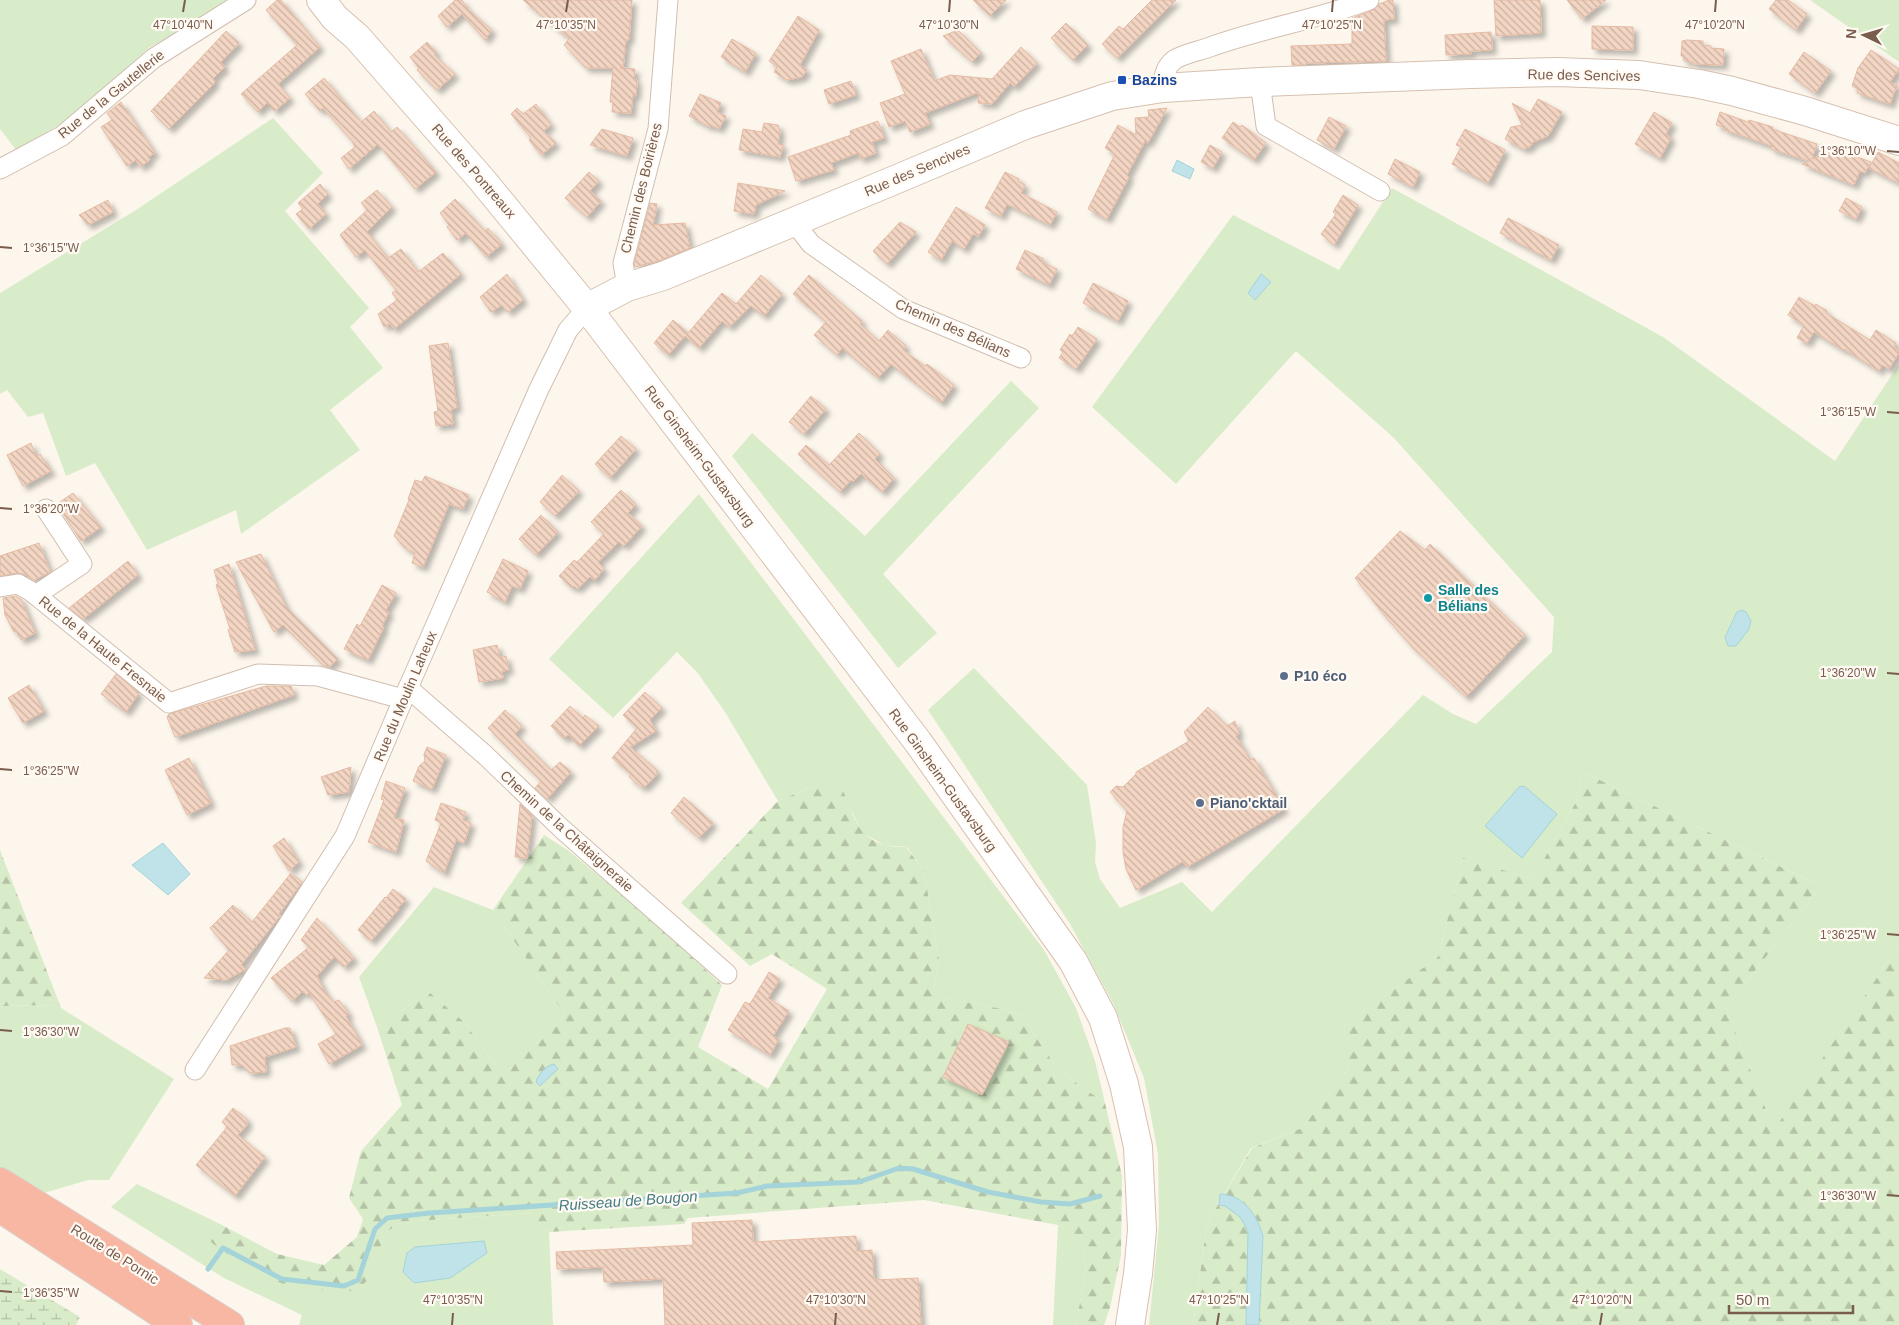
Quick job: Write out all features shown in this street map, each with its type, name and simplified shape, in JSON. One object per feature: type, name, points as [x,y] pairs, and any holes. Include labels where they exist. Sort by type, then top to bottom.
[{"type":"highway","points":[[0,1160],[34,1186],[79,1215],[101,1246]]},
{"type":"highway","name":"Route de Pornic","points":[[0,1182],[230,1325]]},
{"type":"highway","name":"Route de Pornic","points":[[0,1208],[178,1325]]},
{"type":"street","name":"Rue de la Gautellerie","points":[[0,169],[62,136],[154,58],[246,0]]},
{"type":"street","name":"Rue des Pontreaux","points":[[321,0],[335,18],[357,37],[482,180],[588,308]]},
{"type":"street","name":"Rue des Pontreaux","points":[[338,0],[357,37]]},
{"type":"street","name":"Chemin des Boirières","points":[[627,287],[623,263],[658,129],[668,0]]},
{"type":"street","points":[[1163,88],[1165,72],[1175,60],[1235,38],[1335,13],[1368,0]]},
{"type":"street","name":"Rue des Sencives","points":[[588,308],[627,287],[663,276],[1025,124],[1112,96],[1163,88],[1260,82],[1480,74],[1557,72],[1639,75],[1732,91],[1805,111],[1899,142]]},
{"type":"street","points":[[1260,82],[1266,126],[1380,191]]},
{"type":"street","name":"Chemin des Bélians","points":[[793,221],[811,244],[903,309],[1021,358]]},
{"type":"street","name":"Rue du Moulin Laheux","points":[[195,1070],[345,836],[540,390],[568,330],[588,308]]},
{"type":"street","name":"Rue Ginsheim-Gustavsburg","points":[[588,308],[918,742],[1080,973],[1103,1018],[1114,1049],[1138,1147],[1142,1230],[1138,1274],[1129,1322]]},
{"type":"street","name":"Rue de la Haute Fresnaie","points":[[36,595],[82,564],[46,509]]},
{"type":"street","name":"Rue de la Haute Fresnaie","points":[[0,587],[18,584],[36,595],[169,703],[258,674],[318,676],[406,694]]},
{"type":"street","name":"Chemin de la Châtaigneraie","points":[[406,694],[485,755],[562,829],[728,974]]},
{"type":"green space","points":[[0,0],[237,0],[150,47],[75,115],[17,151],[0,129]]},
{"type":"green space","points":[[1810,0],[1899,0],[1899,62]]},
{"type":"green space","points":[[273,118],[323,173],[285,211],[369,308],[350,327],[383,368],[330,410],[360,450],[241,534],[236,510],[147,550],[95,463],[66,476],[43,413],[28,417],[7,390],[0,394],[0,293],[136,210]]},
{"type":"green space","points":[[1392,188],[1663,337],[1835,461],[1899,364],[1899,945],[1774,1131],[1726,1008],[1821,886],[1583,772],[1576,802],[1533,879],[1463,859],[1438,957],[1344,1026],[1350,1067],[1302,1128],[1251,1148],[1207,1223],[1193,1325],[1149,1325],[1159,1225],[1158,1154],[1144,1078],[1113,1003],[1070,924],[928,710],[974,668],[1087,785],[1096,843],[1095,862],[1100,879],[1120,908],[1182,882],[1212,912],[1423,695],[1453,714],[1476,724],[1552,652],[1554,617],[1394,438],[1296,351],[1176,484],[1092,407],[1233,215],[1339,270]]},
{"type":"green space","points":[[1011,381],[1039,408],[883,574],[937,633],[898,668],[732,456],[752,433],[865,536]]},
{"type":"green space","points":[[699,494],[1044,950],[1076,1008],[1095,1061],[1105,1103],[1058,1070],[1022,1016],[1002,1009],[946,998],[934,989],[939,959],[924,871],[907,847],[884,845],[863,833],[852,812],[814,786],[778,801],[725,712],[697,672],[677,652],[613,718],[549,659]]},
{"type":"green space","points":[[1583,772],[1821,886],[1726,1008],[1774,1130],[1899,945],[1899,1325],[1193,1325],[1207,1223],[1252,1148],[1302,1128],[1350,1067],[1347,1061],[1344,1026],[1438,957],[1463,858],[1533,879],[1576,802]]},
{"type":"green space","points":[[841,785],[856,822],[868,837],[886,845],[906,847],[924,871],[939,959],[934,989],[946,998],[1002,1009],[1022,1016],[1058,1070],[1105,1103],[1122,1176],[1121,1255],[1110,1308],[1104,1325],[1076,1325],[1086,1268],[1082,1245],[1058,1225],[924,1200],[688,1218],[684,1224],[549,1232],[529,1213],[402,1222],[385,1233],[369,1279],[356,1291],[296,1289],[249,1270],[204,1237],[218,1223],[277,1254],[324,1265],[357,1237],[363,1219],[349,1198],[361,1151],[402,1105],[377,1027],[429,992],[464,1022],[503,1075],[565,1015],[493,910],[544,835],[569,851],[660,927],[722,985],[698,1047],[768,1089],[827,989],[772,954],[750,966],[681,903],[778,801],[814,786]]},
{"type":"green space","points":[[0,850],[60,1005],[0,1006]]},
{"type":"green space","points":[[434,887],[493,910],[565,1015],[503,1075],[464,1022],[429,992],[377,1027],[359,977]]},
{"type":"green space","points":[[60,1005],[61,1008],[174,1079],[109,1180],[88,1180],[0,1206],[0,1006]]},
{"type":"green space","points":[[137,1184],[218,1223],[205,1237],[296,1289],[376,1255],[385,1233],[402,1222],[529,1213],[549,1232],[553,1325],[299,1325],[302,1315],[224,1278],[111,1207]]},
{"type":"green space","points":[[1058,1225],[1082,1245],[1086,1268],[1076,1325],[1053,1325]]},
{"type":"green space","points":[[0,1269],[80,1317],[76,1325],[0,1325]]},
{"type":"water","points":[[1177,160],[1194,169],[1190,179],[1172,171]]},
{"type":"water","points":[[1261,274],[1271,282],[1255,300],[1248,293]]},
{"type":"water","points":[[1742,610],[1746,612],[1751,621],[1749,629],[1736,646],[1728,646],[1725,637],[1737,612]]},
{"type":"water","points":[[1524,786],[1557,814],[1522,858],[1485,826],[1519,787]]},
{"type":"water","points":[[163,843],[190,874],[168,895],[132,865]]},
{"type":"water","points":[[554,1064],[558,1069],[540,1086],[536,1082],[539,1076],[546,1068]]},
{"type":"water","points":[[1220,1194],[1228,1195],[1243,1202],[1253,1214],[1263,1236],[1259,1325],[1246,1325],[1248,1231],[1240,1217],[1225,1206],[1219,1205]]},
{"type":"water","points":[[484,1241],[487,1253],[450,1278],[414,1283],[403,1272],[407,1253],[415,1247]]},
{"type":"building","points":[[277,0],[281,0],[320,47],[278,84],[290,98],[275,111],[267,103],[258,112],[241,94],[297,45],[266,10]]},
{"type":"building","points":[[455,0],[462,0],[468,9],[492,30],[485,40],[462,14],[447,27],[438,16]]},
{"type":"building","points":[[523,0],[632,0],[629,40],[626,40],[623,68],[620,68],[635,69],[634,80],[637,80],[636,96],[633,95],[631,113],[612,112],[613,102],[610,102],[613,68],[586,68],[564,45],[569,39]]},
{"type":"building","points":[[973,0],[1006,0],[990,16]]},
{"type":"building","points":[[1152,0],[1176,0],[1117,58],[1102,44],[1119,26],[1123,29]]},
{"type":"building","points":[[1393,0],[1394,19],[1384,20],[1386,61],[1292,65],[1291,46],[1352,44],[1352,18],[1373,10],[1379,4]]},
{"type":"building","points":[[1494,0],[1540,0],[1541,33],[1496,36]]},
{"type":"building","points":[[1567,0],[1606,0],[1582,19]]},
{"type":"building","points":[[1776,0],[1788,0],[1807,14],[1796,30],[1769,9]]},
{"type":"building","points":[[798,16],[819,30],[800,65],[807,70],[802,77],[787,80],[774,72],[777,67],[769,61]]},
{"type":"building","points":[[1066,23],[1088,45],[1073,60],[1051,38]]},
{"type":"building","points":[[1592,26],[1633,27],[1633,50],[1592,49]]},
{"type":"building","points":[[958,30],[981,53],[972,62],[943,36]]},
{"type":"building","points":[[226,31],[239,43],[221,62],[225,67],[213,79],[215,81],[214,84],[169,129],[151,111]]},
{"type":"building","points":[[1491,32],[1492,50],[1471,51],[1471,54],[1446,55],[1445,35]]},
{"type":"building","points":[[732,39],[756,53],[745,72],[721,57]]},
{"type":"building","points":[[1682,41],[1703,41],[1703,45],[1724,49],[1723,65],[1693,64],[1694,62],[1684,61],[1683,56],[1681,56]]},
{"type":"building","points":[[427,42],[437,53],[434,55],[455,74],[437,90],[417,70],[419,68],[410,57]]},
{"type":"building","points":[[1021,47],[1037,63],[1014,87],[1010,83],[992,104],[978,103],[979,92],[925,113],[930,124],[910,132],[905,121],[889,127],[880,103],[905,94],[891,61],[921,49],[934,81],[950,75],[992,79]]},
{"type":"building","points":[[1871,50],[1899,69],[1890,82],[1897,85],[1890,104],[1857,93],[1858,89],[1852,86],[1858,68]]},
{"type":"building","points":[[1804,52],[1831,71],[1815,93],[1789,74]]},
{"type":"building","points":[[324,78],[361,122],[374,111],[391,132],[397,127],[436,172],[415,189],[378,144],[349,169],[341,158],[355,147],[352,141],[323,108],[320,111],[305,94]]},
{"type":"building","points":[[851,81],[856,95],[829,104],[824,90]]},
{"type":"building","points":[[700,94],[721,103],[717,112],[726,116],[719,129],[711,125],[710,127],[689,116]]},
{"type":"building","points":[[1538,99],[1562,112],[1548,136],[1533,142],[1531,146],[1524,149],[1505,139],[1511,127],[1522,125],[1512,103],[1530,113]]},
{"type":"building","points":[[121,102],[155,153],[148,157],[150,160],[140,167],[136,160],[127,166],[101,127],[112,120],[107,113]]},
{"type":"building","points":[[536,104],[551,125],[543,131],[556,143],[541,155],[529,140],[531,138],[511,114],[517,108],[523,114]]},
{"type":"building","points":[[1167,108],[1148,143],[1145,141],[1107,219],[1088,209],[1115,154],[1105,148],[1118,125],[1136,135],[1135,118],[1149,117],[1148,110]]},
{"type":"building","points":[[1654,112],[1672,123],[1666,134],[1671,138],[1660,158],[1635,144]]},
{"type":"building","points":[[1720,112],[1748,122],[1749,120],[1773,127],[1772,129],[1817,144],[1812,159],[1835,149],[1871,162],[1865,173],[1860,171],[1854,185],[1802,164],[1809,161],[1771,149],[1772,146],[1725,130],[1723,127],[1716,125]]},
{"type":"building","points":[[1329,117],[1346,126],[1334,149],[1317,140]]},
{"type":"building","points":[[878,121],[884,138],[872,142],[876,153],[860,159],[858,153],[831,163],[834,170],[796,181],[788,157],[851,135],[850,131]]},
{"type":"building","points":[[1233,122],[1240,127],[1242,125],[1266,143],[1254,160],[1222,138]]},
{"type":"building","points":[[764,123],[778,125],[780,132],[778,144],[783,145],[780,157],[739,150],[743,129],[762,132]]},
{"type":"building","points":[[602,129],[633,138],[627,156],[590,145]]},
{"type":"building","points":[[1465,129],[1505,150],[1488,183],[1452,164],[1461,147],[1456,145]]},
{"type":"building","points":[[1210,145],[1222,152],[1213,168],[1201,162]]},
{"type":"building","points":[[1878,152],[1899,163],[1899,183],[1869,168]]},
{"type":"building","points":[[1395,159],[1420,172],[1413,187],[1388,174]]},
{"type":"building","points":[[589,172],[599,181],[590,191],[601,201],[587,217],[565,198]]},
{"type":"building","points":[[1005,172],[1019,179],[1018,181],[1025,185],[1021,193],[1057,212],[1050,225],[1007,204],[1001,216],[985,208]]},
{"type":"building","points":[[738,183],[785,191],[756,205],[754,214],[734,211]]},
{"type":"building","points":[[320,184],[328,194],[318,204],[326,214],[309,229],[296,214],[303,209],[298,203]]},
{"type":"building","points":[[377,190],[392,207],[367,232],[388,258],[401,249],[418,272],[443,253],[461,274],[394,329],[389,324],[384,327],[378,314],[397,300],[392,293],[396,290],[365,250],[356,257],[340,235],[367,210],[361,203]]},
{"type":"building","points":[[1343,195],[1358,205],[1334,245],[1321,234],[1336,214],[1333,212]]},
{"type":"building","points":[[1846,198],[1862,207],[1856,219],[1839,211]]},
{"type":"building","points":[[455,199],[485,231],[488,228],[502,244],[486,257],[466,233],[457,240],[447,227],[449,225],[440,213]]},
{"type":"building","points":[[108,200],[113,212],[88,225],[79,215]]},
{"type":"building","points":[[650,203],[657,204],[653,225],[685,223],[690,248],[658,261],[635,267],[634,264]]},
{"type":"building","points":[[956,207],[985,225],[978,237],[973,234],[964,249],[952,241],[941,260],[928,252]]},
{"type":"building","points":[[1508,218],[1559,245],[1551,260],[1500,233]]},
{"type":"building","points":[[900,222],[916,232],[887,264],[873,251]]},
{"type":"building","points":[[1025,250],[1044,259],[1042,262],[1057,269],[1049,285],[1016,269]]},
{"type":"building","points":[[507,274],[523,300],[508,312],[502,305],[491,312],[480,297]]},
{"type":"building","points":[[761,275],[782,294],[764,316],[751,306],[729,327],[722,321],[699,348],[685,336],[668,355],[654,343],[673,320],[688,333],[722,293],[736,304]]},
{"type":"building","points":[[809,275],[862,321],[860,324],[879,341],[888,330],[906,346],[903,350],[925,366],[927,364],[954,385],[941,403],[891,364],[878,378],[842,348],[837,355],[814,335],[826,322],[793,294]]},
{"type":"building","points":[[1093,283],[1128,301],[1118,321],[1083,303]]},
{"type":"building","points":[[1799,297],[1815,306],[1816,304],[1827,311],[1826,313],[1870,340],[1876,330],[1896,343],[1894,347],[1899,353],[1889,369],[1882,365],[1879,371],[1814,332],[1807,343],[1797,338],[1804,325],[1788,315]]},
{"type":"building","points":[[1078,327],[1097,339],[1076,369],[1059,358],[1063,352],[1060,350],[1070,334],[1072,336]]},
{"type":"building","points":[[448,343],[457,408],[451,409],[453,424],[436,426],[434,412],[438,411],[429,346]]},
{"type":"building","points":[[811,396],[826,409],[804,434],[789,422]]},
{"type":"building","points":[[859,433],[880,454],[875,459],[894,478],[882,492],[861,474],[853,482],[851,480],[840,492],[798,454],[806,445],[829,465]]},
{"type":"building","points":[[621,436],[636,449],[610,478],[595,464]]},
{"type":"building","points":[[31,443],[36,457],[40,454],[51,471],[23,486],[7,455]]},
{"type":"building","points":[[562,475],[579,491],[555,516],[540,502]]},
{"type":"building","points":[[425,476],[469,495],[463,509],[449,504],[423,567],[412,563],[415,553],[405,548],[394,536],[415,480],[422,482]]},
{"type":"building","points":[[621,490],[636,505],[628,513],[642,526],[624,546],[619,542],[598,562],[604,569],[594,581],[590,577],[577,589],[574,586],[572,588],[559,576],[574,560],[577,562],[604,534],[591,522]]},
{"type":"building","points":[[73,493],[101,527],[81,541],[57,504]]},
{"type":"building","points":[[541,515],[558,532],[536,555],[519,539]]},
{"type":"building","name":"Salle des Bélians","points":[[1400,531],[1425,550],[1430,544],[1525,635],[1466,697],[1413,648],[1355,578]]},
{"type":"building","points":[[39,543],[50,572],[34,580],[24,574],[17,573],[0,576],[0,556]]},
{"type":"building","points":[[261,554],[286,607],[338,659],[329,667],[323,665],[283,625],[274,632],[236,562]]},
{"type":"building","points":[[503,559],[528,571],[520,589],[512,586],[505,602],[487,592]]},
{"type":"building","points":[[128,561],[138,575],[83,619],[69,608]]},
{"type":"building","points":[[229,564],[255,650],[235,652],[228,630],[230,629],[216,585],[218,584],[214,570]]},
{"type":"building","points":[[382,585],[396,593],[386,610],[389,612],[382,626],[384,627],[368,660],[344,649],[357,624],[360,626]]},
{"type":"building","points":[[16,596],[21,599],[35,633],[21,640],[16,631],[14,632],[5,615],[3,598]]},
{"type":"building","points":[[497,645],[500,658],[506,656],[509,670],[502,671],[503,678],[479,682],[473,650]]},
{"type":"building","points":[[116,674],[139,693],[126,712],[101,694]]},
{"type":"building","points":[[29,685],[44,711],[23,723],[8,698]]},
{"type":"building","points":[[266,686],[291,686],[294,695],[175,737],[167,717],[169,714]]},
{"type":"building","points":[[645,692],[662,708],[650,720],[656,731],[630,747],[656,769],[657,774],[646,786],[641,787],[629,777],[631,774],[612,758],[637,728],[623,715]]},
{"type":"building","points":[[570,706],[583,718],[585,715],[599,726],[579,746],[568,735],[564,739],[551,726]]},
{"type":"building","name":"Piano'cktail","points":[[1208,707],[1227,726],[1235,721],[1239,734],[1236,736],[1250,760],[1254,758],[1284,809],[1187,867],[1182,862],[1136,890],[1126,869],[1123,852],[1123,827],[1127,811],[1110,792],[1116,786],[1123,787],[1136,772],[1189,741],[1184,732]]},
{"type":"building","points":[[505,710],[522,726],[515,734],[551,770],[560,762],[571,772],[547,799],[535,788],[541,781],[488,728]]},
{"type":"building","points":[[427,747],[446,755],[432,789],[413,781],[419,766],[425,761],[424,754]]},
{"type":"building","points":[[189,758],[211,803],[187,815],[165,770]]},
{"type":"building","points":[[351,767],[349,792],[328,795],[321,777]]},
{"type":"building","points":[[386,781],[405,788],[394,818],[404,820],[396,852],[368,842],[384,800],[381,799]]},
{"type":"building","points":[[684,797],[713,823],[699,838],[671,813]]},
{"type":"building","points":[[441,803],[466,812],[463,820],[471,823],[464,843],[456,840],[444,873],[426,861],[441,823],[435,820]]},
{"type":"building","points":[[520,804],[532,815],[527,858],[515,857]]},
{"type":"building","points":[[284,838],[299,862],[289,871],[273,846]]},
{"type":"building","points":[[291,873],[302,882],[279,914],[281,915],[241,965],[246,969],[226,980],[204,978],[229,950],[210,928],[233,905],[252,922]]},
{"type":"building","points":[[393,889],[406,899],[371,941],[358,930]]},
{"type":"building","points":[[317,918],[354,958],[344,967],[334,957],[317,976],[325,992],[334,1002],[339,1000],[349,1014],[346,1016],[362,1045],[329,1064],[318,1044],[336,1034],[309,993],[306,995],[303,991],[292,1001],[271,978],[309,947],[301,940]]},
{"type":"building","points":[[769,972],[780,979],[768,998],[789,1011],[773,1036],[779,1039],[770,1055],[728,1030],[745,1002],[750,1004]]},
{"type":"building","points":[[968,1024],[1009,1042],[982,1095],[943,1077]]},
{"type":"building","points":[[290,1028],[296,1047],[265,1057],[266,1072],[250,1073],[242,1065],[232,1065],[230,1046]]},
{"type":"building","points":[[233,1108],[247,1119],[247,1125],[238,1135],[265,1157],[235,1196],[196,1165],[227,1127],[222,1122]]},
{"type":"building","points":[[752,1220],[753,1242],[856,1236],[857,1251],[872,1250],[874,1280],[918,1278],[921,1325],[665,1325],[663,1279],[604,1282],[603,1267],[557,1269],[556,1252],[693,1245],[692,1223]]},
{"type":"waterway","name":"Ruisseau de Bougon","points":[[208,1269],[223,1248],[282,1279],[344,1286],[358,1280],[375,1229],[387,1218],[429,1213],[737,1193],[767,1186],[859,1182],[899,1168],[913,1169],[988,1192],[1041,1202],[1070,1204],[1100,1196]]},
{"type":"place","name":"Bazins","points":[[1122,80]]},
{"type":"place","name":"Salle des Bélians","points":[[1428,598]]},
{"type":"place","name":"P10 éco","points":[[1284,676]]},
{"type":"place","name":"Piano'cktail","points":[[1200,803]]}]
